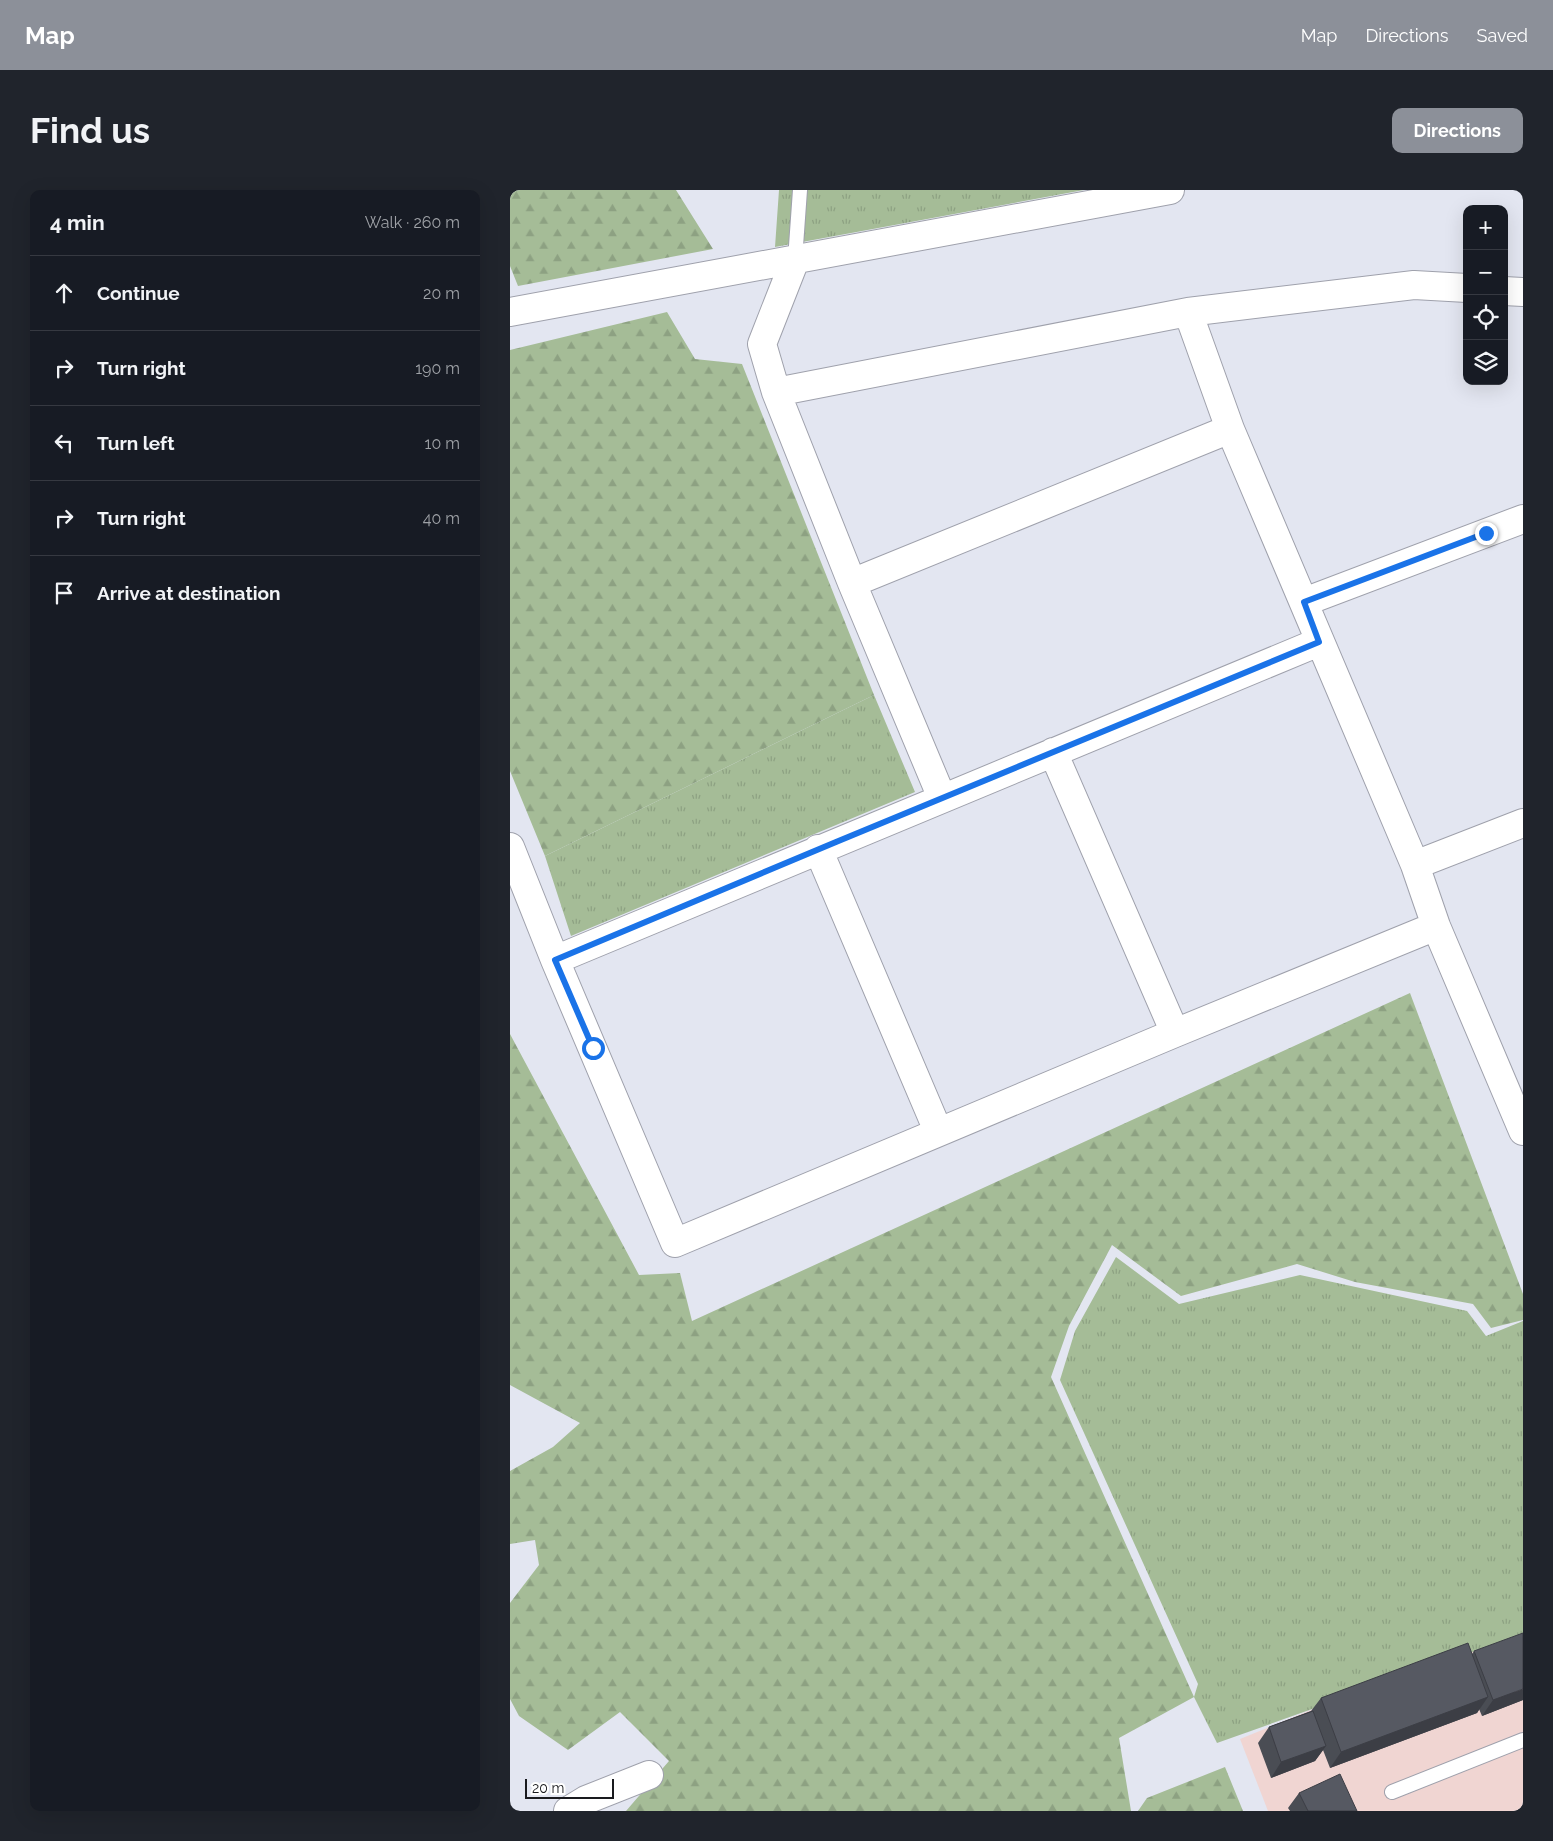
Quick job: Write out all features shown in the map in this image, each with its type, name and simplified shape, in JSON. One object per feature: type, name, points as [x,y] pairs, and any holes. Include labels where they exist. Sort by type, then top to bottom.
[{"type":"street","points":[[510,312],[1170,190]]},
{"type":"street","points":[[796,260],[762,344],[776,392],[852,583],[942,798]]},
{"type":"street","points":[[776,392],[1188,312],[1414,285],[1463,288]]},
{"type":"street","points":[[1508,291],[1523,292]]},
{"type":"street","points":[[1188,312],[1230,429],[1415,865],[1436,926],[1522,1127]]},
{"type":"street","points":[[852,583],[1230,429]]},
{"type":"street","points":[[1304,602],[1523,519]]},
{"type":"street","points":[[555,960],[1319,642]]},
{"type":"street","points":[[1053,752],[1175,1033]]},
{"type":"street","points":[[1415,865],[1523,823]]},
{"type":"street","points":[[510,847],[555,960],[675,1243],[938,1131],[1436,926]]},
{"type":"street","points":[[818,849],[938,1131]]},
{"type":"street","points":[[568,1811],[586,1800],[649,1775]]},
{"type":"lane","points":[[796,260],[800,190]]},
{"type":"lane","points":[[1392,1792],[1523,1740]]},
{"type":"shaded area","points":[[1523,1623],[1523,1811],[1268,1811],[1240,1739]]},
{"type":"green space","points":[[510,190],[676,190],[713,249],[518,286],[510,266]]},
{"type":"green space","points":[[779,190],[1084,190],[775,247]]},
{"type":"green space","points":[[667,312],[695,359],[742,364],[874,695],[545,856],[510,771],[510,350]]},
{"type":"green space","points":[[874,695],[915,792],[571,936],[545,856]]},
{"type":"green space","points":[[1410,993],[1523,1294],[1523,1320],[1491,1328],[1473,1304],[1355,1282],[1297,1264],[1181,1296],[1112,1245],[1069,1326],[1051,1377],[1194,1697],[1119,1738],[1131,1811],[626,1811],[669,1761],[620,1712],[568,1750],[519,1716],[510,1699],[510,1603],[539,1565],[535,1540],[510,1544],[510,1471],[553,1447],[580,1423],[510,1385],[510,1034],[639,1275],[680,1273],[692,1321]]},
{"type":"green space","points":[[1116,1257],[1179,1304],[1300,1275],[1467,1311],[1486,1336],[1523,1321],[1523,1634],[1217,1743],[1194,1697],[1198,1684],[1060,1380],[1075,1331]]},
{"type":"green space","points":[[1225,1767],[1243,1811],[1138,1811],[1147,1798]]},
{"type":"building","points":[[1523,1633],[1523,1689],[1493,1700],[1474,1651]]},
{"type":"building","points":[[1468,1643],[1488,1697],[1341,1752],[1321,1698]]},
{"type":"building","points":[[1313,1711],[1326,1746],[1281,1762],[1269,1727]]},
{"type":"building","points":[[1340,1774],[1357,1811],[1308,1811],[1299,1793]]},
{"type":"route","points":[[593,1048],[555,960],[1319,642],[1304,602],[1486,533]]}]
